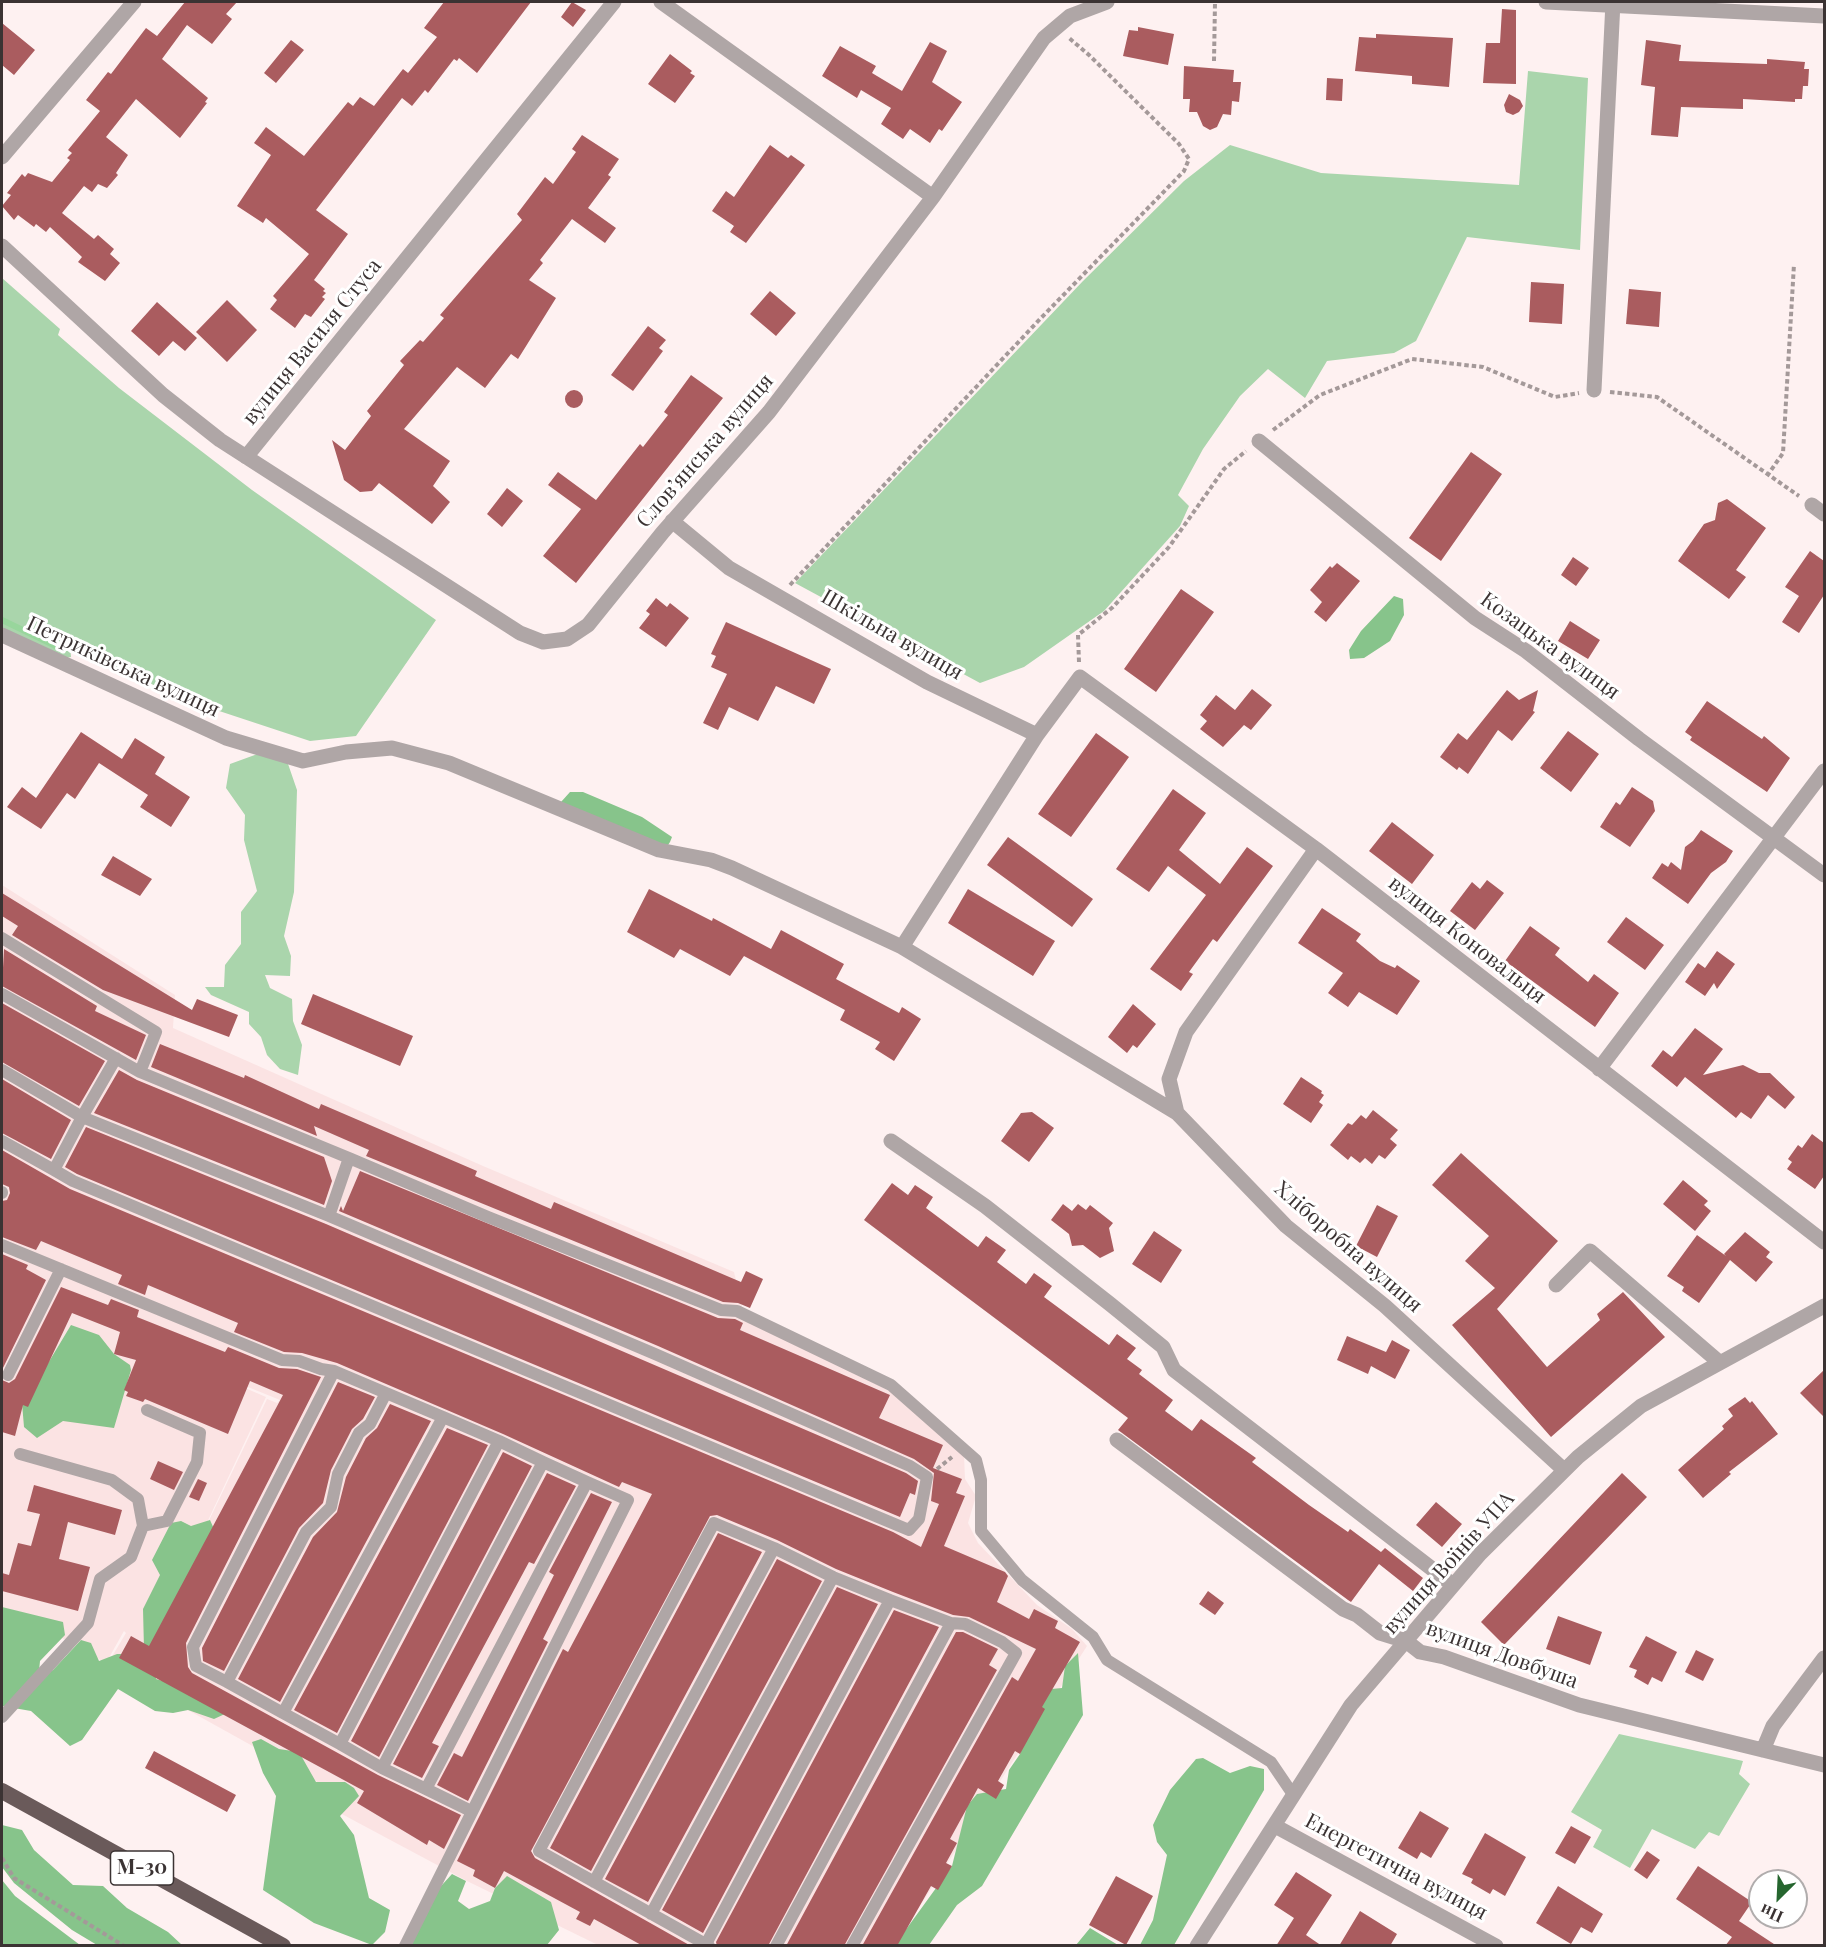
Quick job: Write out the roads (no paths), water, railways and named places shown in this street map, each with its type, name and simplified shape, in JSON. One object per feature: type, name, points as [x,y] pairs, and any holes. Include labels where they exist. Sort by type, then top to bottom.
[{"type":"highway","name":"М-30","points":[[2,1791],[283,1946]]},
{"type":"street","points":[[2,146],[122,2]]},
{"type":"street","points":[[2,157],[134,2]]},
{"type":"street","name":"вулиця Василя Стуса","points":[[2,246],[163,396],[246,457],[614,2]]},
{"type":"street","points":[[661,2],[933,197]]},
{"type":"street","name":"Словʼянська вулиця","points":[[246,457],[520,633],[543,642],[567,639],[588,625],[672,521],[769,412],[933,197],[1044,38],[1070,16],[1107,2]]},
{"type":"street","points":[[1546,2],[1613,2],[1824,16]]},
{"type":"street","points":[[1594,390],[1613,2]]},
{"type":"street","name":"Козацька вулиця","points":[[1259,441],[1475,618],[1526,651],[1639,739],[1824,875]]},
{"type":"street","name":"Шкільна вулиця","points":[[672,521],[729,568],[927,681],[1037,735]]},
{"type":"street","name":"Петриківська вулиця","points":[[2,635],[226,738],[303,761],[346,752],[392,748],[449,763],[659,850],[711,860],[732,868],[902,947]]},
{"type":"street","name":"вулиця Коновальця","points":[[1037,735],[1080,677],[1316,849],[1824,1242]]},
{"type":"street","points":[[902,947],[1037,735]]},
{"type":"street","points":[[1599,1069],[1824,771]]},
{"type":"street","points":[[1177,1113],[1169,1079],[1186,1032],[1316,849]]},
{"type":"street","name":"Хліборобна вулиця","points":[[902,947],[1177,1113],[1286,1226],[1385,1306],[1564,1470]]},
{"type":"street","points":[[891,1142],[985,1206],[1110,1304],[1163,1347],[1174,1370],[1453,1586]]},
{"type":"street","points":[[1556,1286],[1590,1251],[1719,1362]]},
{"type":"street","name":"вулиця Воїнів УПА","points":[[1197,1946],[1351,1706],[1480,1554],[1564,1470],[1641,1406],[1824,1306]]},
{"type":"street","name":"вулиця Довбуша","points":[[1117,1440],[1343,1609],[1357,1615],[1380,1633],[1406,1641],[1420,1652],[1444,1657],[1579,1705],[1824,1765]]},
{"type":"street","points":[[1763,1750],[1773,1726],[1824,1658]]},
{"type":"street","name":"Енергетична вулиця","points":[[1275,1826],[1496,1946]]},
{"type":"lane","points":[[2,938],[156,1032],[140,1072]]},
{"type":"lane","points":[[2,994],[140,1072],[488,1217],[722,1310],[737,1311],[891,1384],[976,1460],[981,1480],[981,1531],[1022,1580],[1086,1631],[1107,1660],[1271,1762],[1294,1796]]},
{"type":"lane","points":[[54,1170],[116,1058]]},
{"type":"lane","points":[[2,1070],[82,1117],[329,1216],[644,1349],[910,1466],[927,1477],[919,1519],[909,1530],[84,1186],[2,1141]]},
{"type":"lane","points":[[329,1216],[349,1158]]},
{"type":"lane","points":[[2,1245],[282,1360],[299,1361],[334,1371],[499,1441],[628,1500],[405,1946]]},
{"type":"lane","points":[[8,1376],[61,1269]]},
{"type":"lane","points":[[334,1371],[194,1647],[196,1666],[382,1768],[471,1811]]},
{"type":"lane","points":[[226,1682],[306,1532],[331,1507],[338,1474],[359,1433],[370,1424],[386,1393]]},
{"type":"lane","points":[[143,1526],[167,1521],[197,1461],[200,1433],[147,1410]]},
{"type":"lane","points":[[283,1713],[443,1417]]},
{"type":"lane","points":[[340,1744],[499,1441]]},
{"type":"lane","points":[[2,1717],[88,1623],[100,1580],[131,1557],[143,1526],[138,1499],[112,1480],[20,1454]]},
{"type":"lane","points":[[382,1768],[543,1462]]},
{"type":"lane","points":[[426,1789],[587,1482]]},
{"type":"lane","points":[[852,1946],[1016,1653],[1002,1642],[965,1624],[951,1623],[890,1600],[714,1523],[539,1851],[707,1945],[890,1600]]},
{"type":"lane","points":[[594,1882],[774,1548]]},
{"type":"lane","points":[[651,1914],[833,1577]]},
{"type":"lane","points":[[776,1946],[951,1623]]},
{"type":"waterway","points":[[2,620],[62,649]]}]
